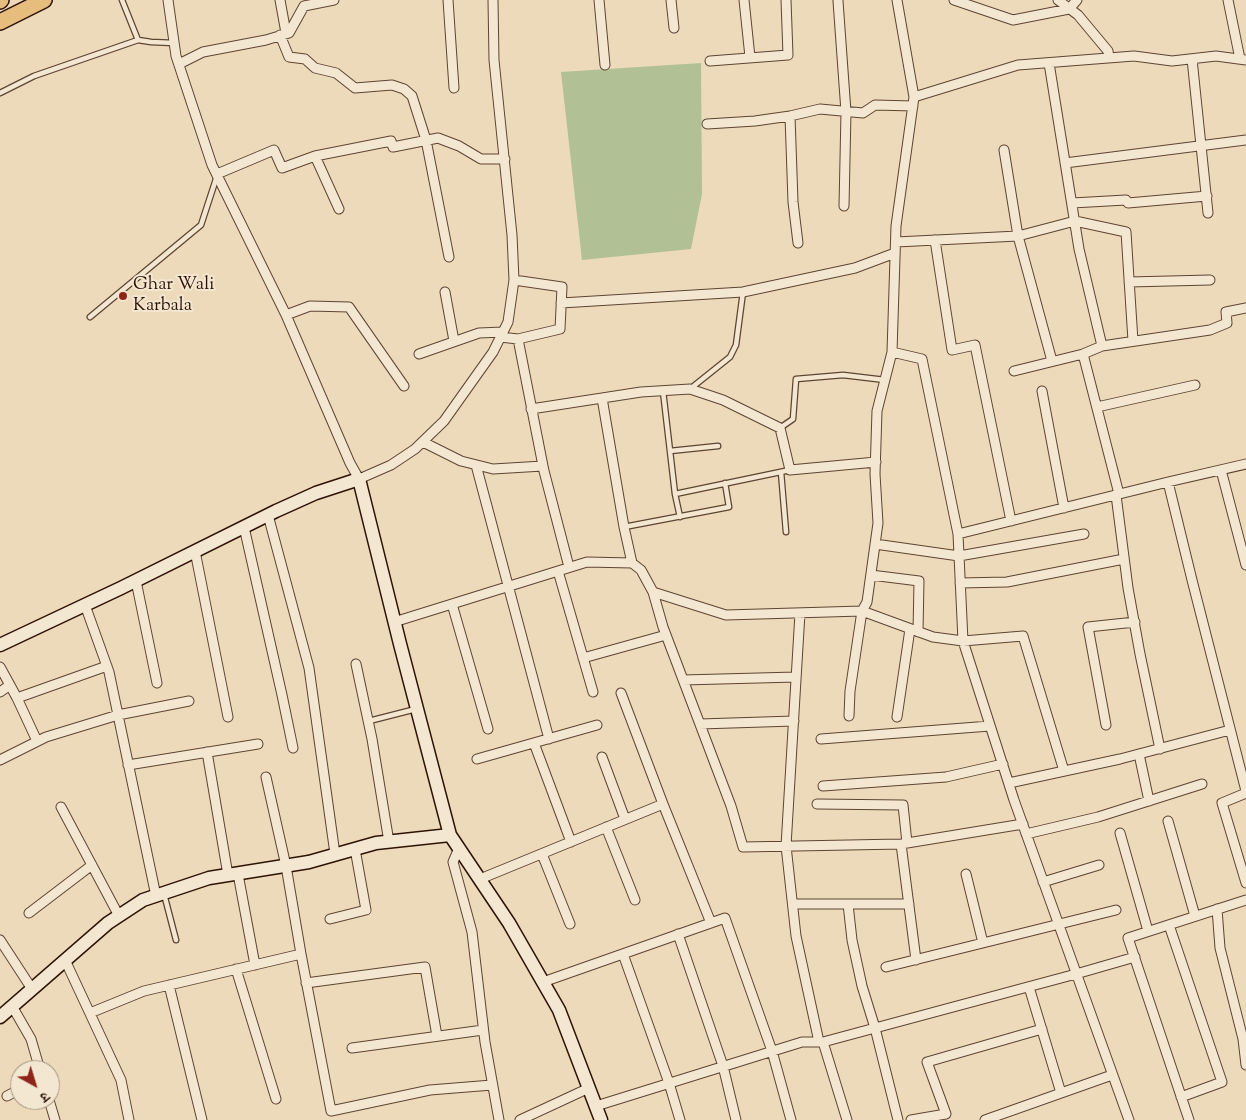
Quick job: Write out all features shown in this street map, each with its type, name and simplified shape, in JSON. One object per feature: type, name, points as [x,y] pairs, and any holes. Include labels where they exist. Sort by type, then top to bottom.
[{"type":"main road","points":[[0,22],[44,0]]},
{"type":"street","points":[[168,0],[179,64],[212,165],[286,315],[350,463],[359,479],[394,622],[450,835],[509,923],[559,1010],[601,1120]]},
{"type":"street","points":[[280,0],[283,34],[289,57],[304,59],[315,68],[336,72],[355,88],[392,85],[404,89],[412,96],[426,140],[449,257]]},
{"type":"street","points":[[179,64],[203,52],[266,40],[289,32],[304,6],[334,0]]},
{"type":"street","points":[[448,0],[454,88]]},
{"type":"street","points":[[0,645],[136,581],[268,515],[316,493],[359,479],[391,465],[415,449],[444,421],[493,352],[508,322],[514,280],[512,235],[494,60],[493,0]]},
{"type":"street","points":[[599,0],[605,65]]},
{"type":"street","points":[[671,0],[674,28]]},
{"type":"street","points":[[744,0],[750,57]]},
{"type":"street","points":[[710,61],[788,54],[786,0]]},
{"type":"street","points":[[849,716],[850,691],[862,611],[867,602],[878,523],[877,411],[892,352],[896,226],[913,101],[898,0]]},
{"type":"street","points":[[954,0],[1013,20],[1069,9],[1077,0]]},
{"type":"street","points":[[1058,0],[1078,16],[1108,51],[1109,58]]},
{"type":"street","points":[[706,124],[755,122],[820,109],[863,113],[875,105],[913,101],[1018,65],[1134,56],[1172,61],[1216,56],[1243,60],[1228,0]]},
{"type":"street","points":[[838,1],[846,112],[844,206]]},
{"type":"street","points":[[1192,59],[1208,213]]},
{"type":"street","points":[[1049,63],[1079,249],[1102,346]]},
{"type":"street","points":[[790,116],[793,202],[798,243]]},
{"type":"street","points":[[217,174],[274,150],[282,168],[315,156],[391,141],[393,147],[438,138],[460,146],[481,159],[505,159]]},
{"type":"street","points":[[1065,164],[1246,140]]},
{"type":"street","points":[[1004,150],[1018,236],[1052,361]]},
{"type":"street","points":[[315,156],[338,209]]},
{"type":"street","points":[[1072,202],[1126,200],[1128,203],[1207,196]]},
{"type":"street","points":[[896,242],[1018,236],[1074,221],[1126,232],[1133,341]]},
{"type":"street","points":[[936,240],[952,350],[975,345],[1011,521]]},
{"type":"street","points":[[562,303],[744,292],[855,268],[895,253]]},
{"type":"street","points":[[419,354],[479,333],[518,339],[560,329],[562,287],[514,280]]},
{"type":"street","points":[[1129,282],[1210,280]]},
{"type":"street","points":[[445,292],[454,342]]},
{"type":"street","points":[[286,315],[310,306],[349,307],[404,386]]},
{"type":"street","points":[[1014,371],[1083,354],[1102,346],[1210,330],[1227,323],[1226,312],[1246,308]]},
{"type":"street","points":[[518,339],[543,466],[569,567]]},
{"type":"street","points":[[892,352],[922,359],[958,534],[963,640],[1026,834],[1128,1120]]},
{"type":"street","points":[[1083,354],[1117,495],[1124,559],[1160,749]]},
{"type":"street","points":[[1097,407],[1195,385]]},
{"type":"street","points":[[531,409],[641,392],[690,390],[722,400],[780,428],[785,471],[876,462]]},
{"type":"street","points":[[1042,392],[1064,508]]},
{"type":"street","points":[[602,398],[632,564]]},
{"type":"street","points":[[423,442],[461,461],[493,470],[543,466]]},
{"type":"street","points":[[958,534],[1246,464]]},
{"type":"street","points":[[476,465],[548,739]]},
{"type":"street","points":[[1221,470],[1246,565]]},
{"type":"street","points":[[1168,482],[1246,792],[1222,803],[1246,883]]},
{"type":"street","points":[[268,515],[309,668],[335,854]]},
{"type":"street","points":[[244,527],[293,748]]},
{"type":"street","points":[[875,544],[959,556],[1084,534]]},
{"type":"street","points":[[195,552],[228,717]]},
{"type":"street","points":[[960,583],[1007,582],[1124,559]]},
{"type":"street","points":[[394,622],[587,562],[632,564],[641,570],[653,592],[666,634],[731,806],[743,847],[904,844],[1023,824]]},
{"type":"street","points":[[558,571],[593,692]]},
{"type":"street","points":[[871,575],[919,581],[914,630],[896,717]]},
{"type":"street","points":[[136,581],[157,682]]},
{"type":"street","points":[[653,592],[726,615],[862,611],[933,637],[963,640],[1023,636],[1064,771]]},
{"type":"street","points":[[452,604],[488,729]]},
{"type":"street","points":[[85,605],[106,666],[160,894]]},
{"type":"street","points":[[800,612],[786,846],[796,936],[821,1042],[847,1120]]},
{"type":"street","points":[[1106,725],[1088,627],[1135,622]]},
{"type":"street","points":[[583,658],[666,634]]},
{"type":"street","points":[[356,664],[368,721],[388,842]]},
{"type":"street","points":[[17,698],[106,666]]},
{"type":"street","points":[[0,667],[38,741]]},
{"type":"street","points":[[683,680],[796,677]]},
{"type":"street","points":[[0,692],[10,685]]},
{"type":"street","points":[[621,694],[711,923]]},
{"type":"street","points":[[0,760],[46,737],[118,715],[189,701]]},
{"type":"street","points":[[700,724],[794,721]]},
{"type":"street","points":[[477,759],[597,725]]},
{"type":"street","points":[[821,739],[990,726]]},
{"type":"street","points":[[1009,783],[1160,749],[1230,730]]},
{"type":"street","points":[[534,743],[571,842]]},
{"type":"street","points":[[128,765],[258,744]]},
{"type":"street","points":[[207,752],[255,965]]},
{"type":"street","points":[[1139,754],[1149,801]]},
{"type":"street","points":[[602,757],[625,820]]},
{"type":"street","points":[[823,786],[946,777],[1003,764]]},
{"type":"street","points":[[266,777],[286,866],[331,1111],[430,1090],[492,1085]]},
{"type":"street","points":[[1026,834],[1098,817],[1202,784]]},
{"type":"street","points":[[480,879],[663,804]]},
{"type":"street","points":[[817,804],[903,804],[904,844],[916,960]]},
{"type":"street","points":[[61,807],[119,916]]},
{"type":"street","points":[[1168,821],[1195,916]]},
{"type":"street","points":[[606,828],[635,900]]},
{"type":"street","points":[[1120,833],[1148,931]]},
{"type":"street","points":[[0,1017],[108,923],[143,900],[209,878],[309,862],[376,843],[450,835]]},
{"type":"street","points":[[459,848],[454,862],[472,932],[483,1030],[499,1120]]},
{"type":"street","points":[[330,918],[366,910],[355,849]]},
{"type":"street","points":[[542,854],[570,924]]},
{"type":"street","points":[[30,913],[92,865]]},
{"type":"street","points":[[1043,882],[1099,865]]},
{"type":"street","points":[[966,874],[983,943]]},
{"type":"street","points":[[1189,1120],[1128,938],[1246,900]]},
{"type":"street","points":[[793,904],[909,904]]},
{"type":"street","points":[[848,904],[852,940],[862,986],[898,1120]]},
{"type":"street","points":[[886,967],[1116,910]]},
{"type":"street","points":[[1217,910],[1220,948],[1243,1039],[1246,1065]]},
{"type":"street","points":[[543,982],[725,918],[772,1051],[791,1120]]},
{"type":"street","points":[[1169,925],[1222,1082],[1181,1097]]},
{"type":"street","points":[[678,934],[723,1066],[736,1120]]},
{"type":"street","points":[[0,940],[32,989]]},
{"type":"street","points":[[90,1013],[144,992],[301,954]]},
{"type":"street","points":[[623,954],[669,1083],[680,1120]]},
{"type":"street","points":[[596,1106],[802,1042],[821,1042],[1134,957]]},
{"type":"street","points":[[65,960],[120,1080],[129,1120]]},
{"type":"street","points":[[306,983],[426,967],[437,1036]]},
{"type":"street","points":[[236,969],[276,1098]]},
{"type":"street","points":[[170,986],[202,1120]]},
{"type":"street","points":[[1029,987],[1061,1094]]},
{"type":"street","points":[[12,1006],[31,1039],[37,1060]]},
{"type":"street","points":[[911,1120],[940,1117],[946,1114],[927,1062],[1042,1029]]},
{"type":"street","points":[[352,1048],[483,1030]]},
{"type":"street","points":[[985,1120],[1112,1075]]},
{"type":"street","points":[[520,1120],[537,1116],[589,1088]]},
{"type":"lane","points":[[122,0],[138,40]]},
{"type":"lane","points":[[0,93],[34,76],[138,40],[175,44]]},
{"type":"lane","points":[[90,317],[201,225],[217,174]]},
{"type":"lane","points":[[690,390],[730,357],[736,345],[744,292]]},
{"type":"lane","points":[[780,428],[793,419],[796,379],[843,375],[885,380]]},
{"type":"lane","points":[[663,391],[675,494],[680,517]]},
{"type":"lane","points":[[670,450],[718,446]]},
{"type":"lane","points":[[675,494],[785,471],[786,532]]},
{"type":"lane","points":[[624,527],[729,507],[726,483]]},
{"type":"lane","points":[[368,721],[417,709]]},
{"type":"lane","points":[[160,894],[176,940]]},
{"type":"green space","points":[[701,63],[702,194],[691,249],[582,260],[561,72]]},
{"type":"place","name":"Ghar Wali Karbala","points":[[123,296]]}]
